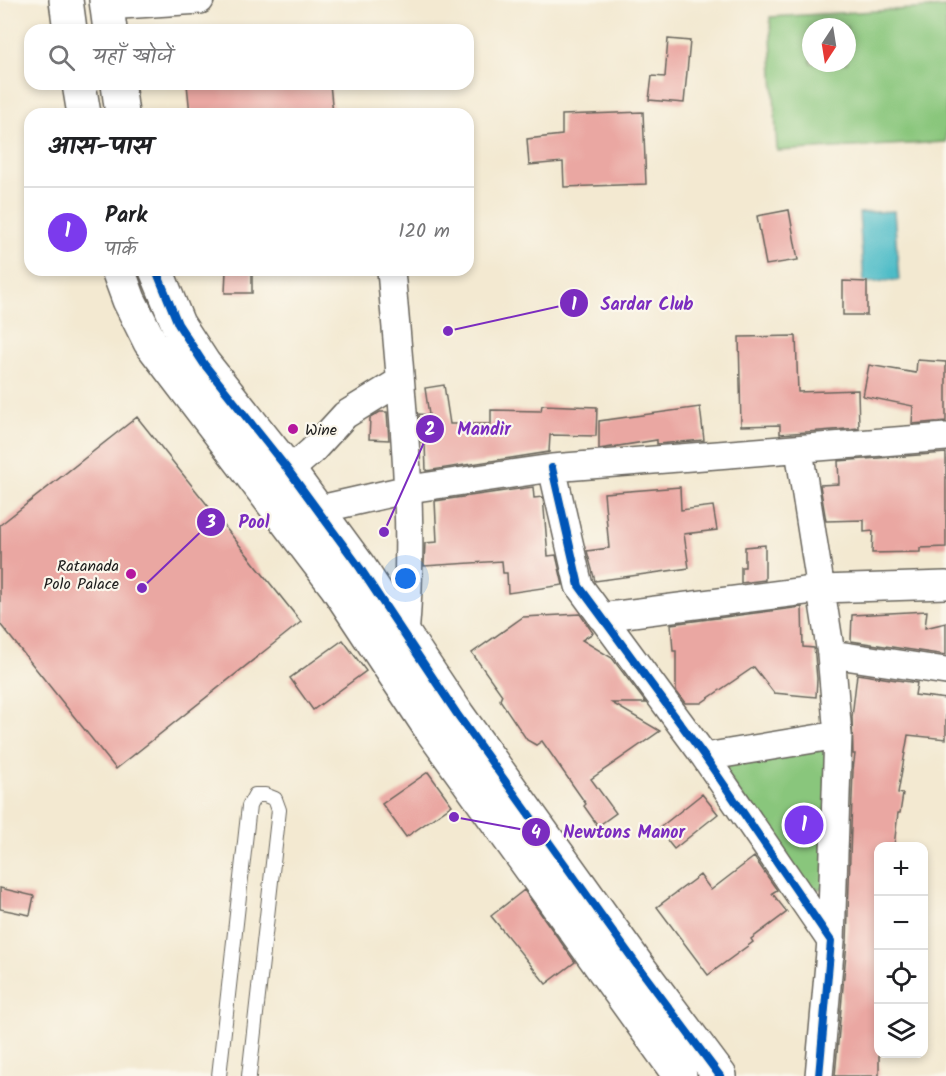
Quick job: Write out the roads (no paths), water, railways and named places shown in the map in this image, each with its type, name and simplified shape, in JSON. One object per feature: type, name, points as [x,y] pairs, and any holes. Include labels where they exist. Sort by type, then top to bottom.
[{"type":"street","points":[[66,0],[69,24]]},
{"type":"street","points":[[107,12],[200,0]]},
{"type":"street","points":[[80,90],[83,108]]},
{"type":"street","points":[[119,90],[122,108]]},
{"type":"street","points":[[120,276],[129,300],[150,342],[336,585],[432,730],[680,1076]]},
{"type":"street","points":[[158,276],[178,324],[204,364],[289,471],[360,568],[484,752],[720,1076]]},
{"type":"street","points":[[391,276],[409,489],[410,585],[405,636]]},
{"type":"street","points":[[289,471],[312,452],[345,416],[400,381]]},
{"type":"street","points":[[281,513],[316,510],[409,489],[552,468],[799,450],[946,436]]},
{"type":"street","points":[[799,450],[831,654],[838,735],[831,941],[819,1076]]},
{"type":"street","points":[[552,468],[579,586],[705,757],[831,941]]},
{"type":"street","points":[[601,616],[821,589],[946,585]]},
{"type":"street","points":[[831,654],[946,671]]},
{"type":"street","points":[[705,757],[838,735]]},
{"type":"lane","points":[[219,1076],[249,806],[255,795],[265,795],[275,799],[279,810],[249,1076]]},
{"type":"water","points":[[894,211],[899,280],[864,283],[859,213]]},
{"type":"place","name":"Sardar Club","points":[[448,331]]},
{"type":"place","name":"Wine","points":[[293,429]]},
{"type":"place","name":"Mandir","points":[[384,532]]},
{"type":"place","name":"Ratanada Polo Palace","points":[[131,574]]},
{"type":"place","name":"Pool","points":[[142,588]]},
{"type":"place","name":"Newtons Manor","points":[[454,817]]},
{"type":"place","name":"Park","points":[[804,825]]}]
